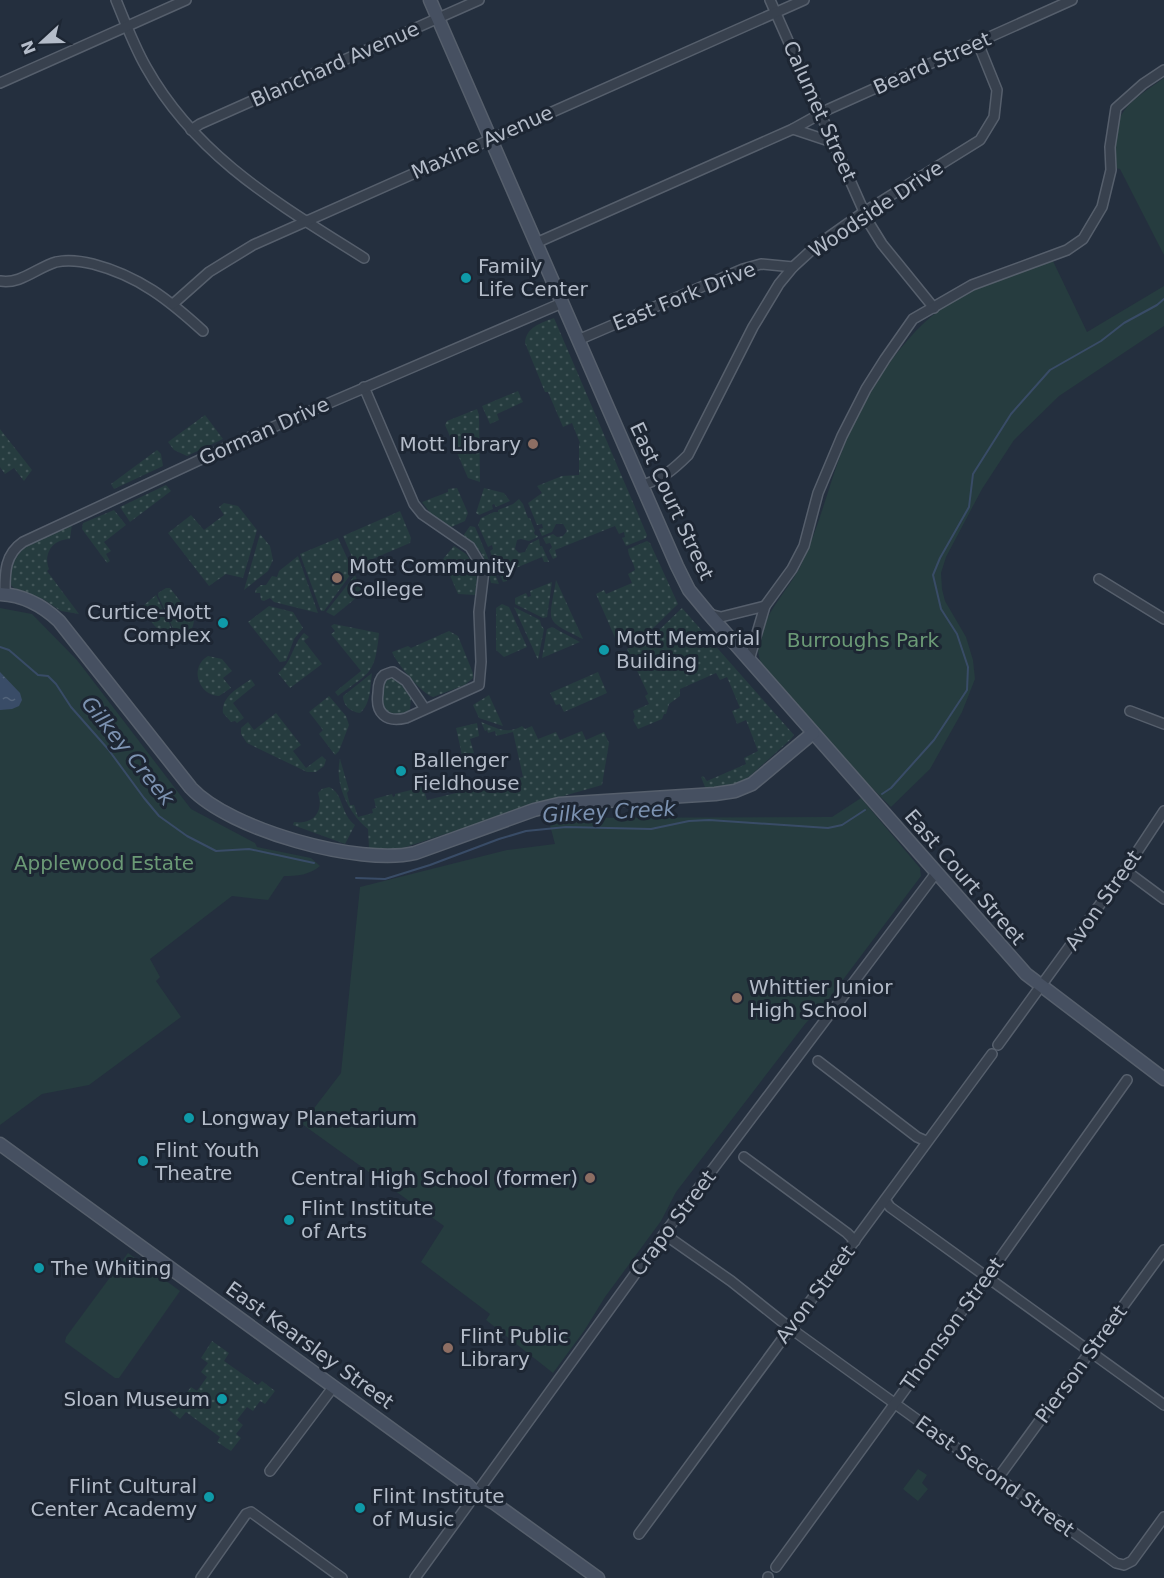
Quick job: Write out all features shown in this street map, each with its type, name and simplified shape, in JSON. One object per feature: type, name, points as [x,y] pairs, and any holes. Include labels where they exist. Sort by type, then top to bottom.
[{"type":"street","points":[[116,0],[146,66],[166,99],[191,130],[218,158],[274,202],[364,258]]},
{"type":"street","points":[[0,83],[186,0]]},
{"type":"street","name":"East Court Street","points":[[430,0],[682,578],[708,614],[1014,961],[1041,987],[1163,1078]]},
{"type":"street","name":"Blanchard Avenue","points":[[191,130],[479,0]]},
{"type":"street","name":"Calumet Street","points":[[770,0],[864,212],[882,244],[934,308]]},
{"type":"street","name":"Maxine Avenue","points":[[173,304],[209,272],[253,245],[804,0]]},
{"type":"street","name":"Beard Street","points":[[536,243],[793,129],[830,109],[1072,0]]},
{"type":"street","name":"Woodside Drive","points":[[642,485],[671,472],[688,455],[753,327],[779,284],[793,267],[816,246],[864,212],[980,140],[994,117],[997,90],[978,43]]},
{"type":"street","points":[[749,660],[765,606],[792,569],[804,546],[818,493],[842,436],[866,389],[913,319],[972,285],[1067,250],[1083,239],[1102,207],[1111,170],[1110,147],[1116,108],[1143,84],[1164,70]]},
{"type":"street","points":[[793,129],[835,143]]},
{"type":"street","points":[[0,281],[19,279],[57,262],[79,261],[120,273],[146,285],[173,304],[203,332]]},
{"type":"street","name":"East Fork Drive","points":[[578,340],[743,269],[761,264],[793,267]]},
{"type":"street","name":"Gorman Drive","points":[[2,594],[6,563],[11,553],[23,542],[205,457],[562,303]]},
{"type":"street","points":[[364,387],[414,504],[422,514],[470,547],[484,570],[479,612],[481,662],[479,685],[406,718],[397,720],[388,718],[378,710],[380,681],[385,674],[393,672],[406,681],[425,709]]},
{"type":"street","points":[[1099,579],[1164,618]]},
{"type":"street","points":[[2,594],[17,595],[29,600],[50,612],[59,621],[191,788],[207,803],[284,837],[353,853],[378,856],[406,855],[534,810],[559,804],[708,795],[735,791],[758,780],[813,733]]},
{"type":"street","points":[[708,614],[721,617],[765,606]]},
{"type":"street","points":[[1130,711],[1164,724]]},
{"type":"street","name":"Avon Street","points":[[998,1045],[1125,870],[1164,811]]},
{"type":"street","points":[[1125,870],[1164,899]]},
{"type":"street","name":"Crapo Street","points":[[415,1578],[664,1234],[936,873]]},
{"type":"street","name":"Avon Street","points":[[639,1534],[992,1054]]},
{"type":"street","points":[[818,1061],[917,1137],[926,1141]]},
{"type":"street","name":"Thomson Street","points":[[776,1567],[894,1402],[987,1278],[1127,1080]]},
{"type":"street","name":"East Kearsley Street","points":[[0,1144],[334,1386],[476,1493],[494,1503],[598,1578]]},
{"type":"street","points":[[744,1157],[855,1241]]},
{"type":"street","points":[[885,1200],[890,1207],[1164,1405]]},
{"type":"street","name":"East Second Street","points":[[664,1234],[731,1281],[790,1328],[1116,1563],[1124,1565],[1132,1561],[1164,1517]]},
{"type":"street","name":"Pierson Street","points":[[998,1478],[1164,1250]]},
{"type":"street","points":[[270,1471],[334,1386]]},
{"type":"street","points":[[201,1578],[246,1514],[251,1512],[342,1578]]},
{"type":"green space","points":[[1164,78],[1164,255],[1120,169],[1115,168],[1115,149],[1118,123],[1122,114],[1138,97]]},
{"type":"green space","name":"Burroughs Park","points":[[1052,259],[1087,332],[1164,286],[1164,326],[1059,396],[1014,440],[982,489],[946,557],[941,573],[945,601],[966,637],[973,660],[975,679],[962,712],[930,769],[891,807],[866,782],[761,663],[758,650],[760,637],[764,624],[795,576],[808,550],[840,456],[856,420],[893,358],[925,322],[963,294],[996,279]]},
{"type":"green space","points":[[554,318],[647,535],[646,538],[626,546],[622,538],[625,537],[624,532],[619,534],[615,526],[555,550],[557,557],[553,559],[549,551],[552,547],[550,543],[546,544],[543,538],[553,534],[557,537],[563,536],[567,531],[563,524],[556,524],[552,532],[542,536],[539,529],[543,528],[542,524],[537,525],[528,503],[542,493],[537,486],[562,476],[579,475],[580,443],[572,423],[563,427],[548,392],[545,392],[525,343],[531,329]]},
{"type":"green space","points":[[518,391],[523,402],[497,414],[499,420],[490,424],[482,406]]},
{"type":"green space","points":[[477,409],[480,482],[468,478],[445,425],[447,421]]},
{"type":"green space","points":[[205,415],[223,439],[187,456],[174,450],[168,442]]},
{"type":"green space","points":[[0,429],[32,470],[24,481],[14,468],[5,474],[0,467]]},
{"type":"green space","points":[[157,450],[161,454],[163,466],[114,489],[111,484]]},
{"type":"green space","points":[[166,485],[171,491],[130,522],[120,507]]},
{"type":"green space","points":[[457,488],[468,513],[465,521],[449,528],[431,514],[422,502],[448,492],[448,489]]},
{"type":"green space","points":[[484,488],[504,493],[510,501],[496,507],[494,504],[493,509],[479,515],[476,513]]},
{"type":"green space","points":[[519,499],[538,537],[529,541],[517,540],[515,549],[519,553],[525,552],[529,544],[539,539],[540,546],[549,562],[544,562],[542,557],[504,573],[507,581],[503,582],[498,570],[501,568],[500,565],[496,566],[490,551],[493,549],[492,545],[488,547],[478,525],[481,518],[498,512]]},
{"type":"green space","points":[[224,503],[238,506],[257,530],[243,578],[226,574],[209,586],[168,533],[191,515],[204,530],[224,515],[219,507]]},
{"type":"green space","points":[[114,510],[126,525],[104,542],[111,551],[106,554],[110,561],[107,563],[82,529],[83,523]]},
{"type":"green space","points":[[400,511],[411,538],[410,543],[356,566],[343,536]]},
{"type":"green space","points":[[72,524],[70,539],[59,541],[51,548],[47,558],[49,569],[47,571],[79,614],[61,611],[43,599],[14,588],[10,584],[12,560],[22,548]]},
{"type":"green space","points":[[470,526],[475,527],[499,584],[491,583],[486,562],[480,551],[463,536]]},
{"type":"green space","points":[[260,534],[270,546],[273,560],[268,571],[244,590]]},
{"type":"green space","points":[[338,538],[353,571],[324,611],[321,611],[300,554]]},
{"type":"green space","points":[[647,541],[650,543],[678,604],[645,636],[619,647],[596,594],[604,590],[606,594],[632,583],[628,574],[635,570],[628,549]]},
{"type":"green space","points":[[454,546],[466,554],[474,565],[466,571],[475,567],[477,581],[475,595],[458,594],[443,559]]},
{"type":"green space","points":[[298,556],[318,613],[274,602],[270,598],[264,601],[261,600],[260,593],[255,593],[256,589],[261,585],[266,585],[272,576],[277,577],[279,571]]},
{"type":"green space","points":[[355,575],[362,593],[334,616],[326,612]]},
{"type":"green space","points":[[556,580],[583,639],[561,628],[552,618]]},
{"type":"green space","points":[[552,582],[547,617],[543,618],[515,604],[515,598],[526,593],[528,597],[531,596],[530,591]]},
{"type":"green space","points":[[170,588],[194,619],[192,629],[182,637],[178,638],[158,596],[158,593]]},
{"type":"green space","points":[[156,595],[175,639],[159,631],[147,615],[144,605]]},
{"type":"green space","points":[[502,604],[509,607],[527,647],[504,657],[496,650],[496,608]]},
{"type":"green space","points":[[269,606],[293,612],[303,628],[294,639],[286,661],[280,662],[248,622]]},
{"type":"green space","points":[[514,607],[540,620],[544,629],[538,660]]},
{"type":"green space","name":"Applewood Estate","points":[[0,608],[32,614],[77,660],[191,809],[255,843],[257,847],[311,858],[320,866],[303,874],[284,876],[268,900],[232,896],[150,959],[160,977],[156,981],[181,1017],[89,1085],[42,1094],[0,1125]]},
{"type":"green space","points":[[682,608],[794,735],[750,776],[734,785],[710,790],[705,787],[701,777],[703,776],[707,781],[746,764],[744,758],[758,751],[746,720],[737,724],[732,711],[740,708],[727,677],[720,680],[716,673],[680,689],[680,696],[669,704],[662,719],[638,729],[633,720],[635,717],[633,711],[649,704],[645,696],[648,694],[627,649],[657,632]]},
{"type":"green space","points":[[334,624],[379,633],[373,665],[364,677],[338,696],[335,692],[361,671],[331,634],[335,631],[331,626]]},
{"type":"green space","points":[[552,627],[580,642],[542,658],[547,629]]},
{"type":"green space","points":[[449,631],[458,636],[473,678],[465,685],[433,697],[410,678],[392,652],[408,646],[411,648]]},
{"type":"green space","points":[[304,633],[309,637],[304,641],[322,664],[290,688],[278,673],[287,663]]},
{"type":"green space","points":[[208,656],[222,659],[232,671],[223,678],[231,688],[219,696],[206,691],[198,680],[199,667]]},
{"type":"green space","points":[[598,672],[607,693],[564,712],[560,704],[556,705],[550,693]]},
{"type":"green space","points":[[372,673],[369,695],[364,709],[360,713],[351,710],[344,703],[343,696]]},
{"type":"green space","points":[[389,677],[396,678],[411,697],[410,709],[395,717],[385,711],[383,704],[383,688],[385,680]]},
{"type":"green space","points":[[251,679],[255,685],[233,703],[244,718],[237,723],[231,722],[223,713],[225,702],[232,693]]},
{"type":"green space","points":[[489,695],[503,726],[479,718],[473,705]]},
{"type":"green space","points":[[329,696],[346,716],[349,725],[339,751],[335,755],[319,734],[323,730],[309,712]]},
{"type":"green space","points":[[276,713],[301,745],[293,751],[306,768],[322,756],[326,760],[324,766],[316,772],[307,772],[247,743],[241,734],[241,728],[248,722],[254,730]]},
{"type":"green space","points":[[481,722],[506,730],[522,726],[525,729],[532,726],[538,739],[556,732],[560,740],[582,731],[586,740],[604,732],[609,743],[602,785],[400,849],[369,848],[368,829],[349,807],[341,788],[340,759],[349,790],[347,793],[350,805],[354,805],[358,817],[373,813],[372,809],[376,808],[374,799],[392,794],[393,797],[395,794],[423,787],[427,800],[523,777],[513,732],[496,736],[495,731],[488,733],[487,730],[485,731]]},
{"type":"green space","points":[[477,723],[479,736],[470,739],[474,753],[462,755],[456,728]]},
{"type":"green space","points":[[329,787],[337,794],[347,815],[355,825],[345,844],[293,825],[294,822],[307,821],[316,815],[320,806],[318,793]]},
{"type":"green space","points":[[861,798],[920,868],[921,876],[827,1001],[805,1024],[676,1192],[661,1221],[553,1373],[486,1320],[490,1314],[421,1262],[444,1226],[302,1124],[341,1073],[360,887],[507,850],[555,844],[548,818],[832,817]]},
{"type":"green space","points":[[128,1253],[180,1291],[119,1378],[115,1378],[65,1342],[66,1337]]},
{"type":"green space","points":[[212,1341],[229,1353],[224,1361],[258,1385],[262,1381],[275,1391],[265,1404],[260,1401],[253,1411],[247,1407],[237,1420],[243,1425],[236,1434],[241,1438],[231,1451],[217,1442],[220,1437],[186,1412],[180,1419],[166,1407],[177,1391],[184,1396],[191,1387],[197,1391],[207,1377],[201,1372],[208,1363],[201,1358]]},
{"type":"green space","points":[[918,1469],[927,1475],[922,1483],[928,1489],[918,1501],[903,1489]]},
{"type":"water","points":[[0,672],[20,693],[22,700],[19,706],[0,710]]},
{"type":"waterway","name":"Gilkey Creek","points":[[882,794],[891,788],[934,740],[967,690],[968,667],[957,634],[941,609],[933,575],[969,507],[973,474],[1011,414],[1050,370],[1101,341],[1124,323],[1164,299]]},
{"type":"waterway","name":"Gilkey Creek","points":[[0,647],[9,650],[38,675],[48,676],[56,684],[71,707],[108,749],[159,816],[187,836],[216,851],[249,849],[314,863]]},
{"type":"waterway","name":"Gilkey Creek","points":[[356,878],[385,879],[526,831],[566,827],[651,829],[689,821],[709,820],[828,828],[842,825],[865,810]]},
{"type":"place","name":"Family Life Center","points":[[466,278]]},
{"type":"place","name":"Mott Library","points":[[533,444]]},
{"type":"place","name":"Mott Community College","points":[[337,578]]},
{"type":"place","name":"Curtice-Mott Complex","points":[[223,623]]},
{"type":"place","name":"Mott Memorial Building","points":[[604,650]]},
{"type":"place","name":"Ballenger Fieldhouse","points":[[401,771]]},
{"type":"place","name":"Whittier Junior High School","points":[[737,998]]},
{"type":"place","name":"Longway Planetarium","points":[[189,1118]]},
{"type":"place","name":"Flint Youth Theatre","points":[[143,1161]]},
{"type":"place","name":"Central High School (former)","points":[[590,1178]]},
{"type":"place","name":"Flint Institute of Arts","points":[[289,1220]]},
{"type":"place","name":"The Whiting","points":[[39,1268]]},
{"type":"place","name":"Flint Public Library","points":[[448,1348]]},
{"type":"place","name":"Sloan Museum","points":[[222,1399]]},
{"type":"place","name":"Flint Cultural Center Academy","points":[[209,1497]]},
{"type":"place","name":"Flint Institute of Music","points":[[360,1508]]}]
